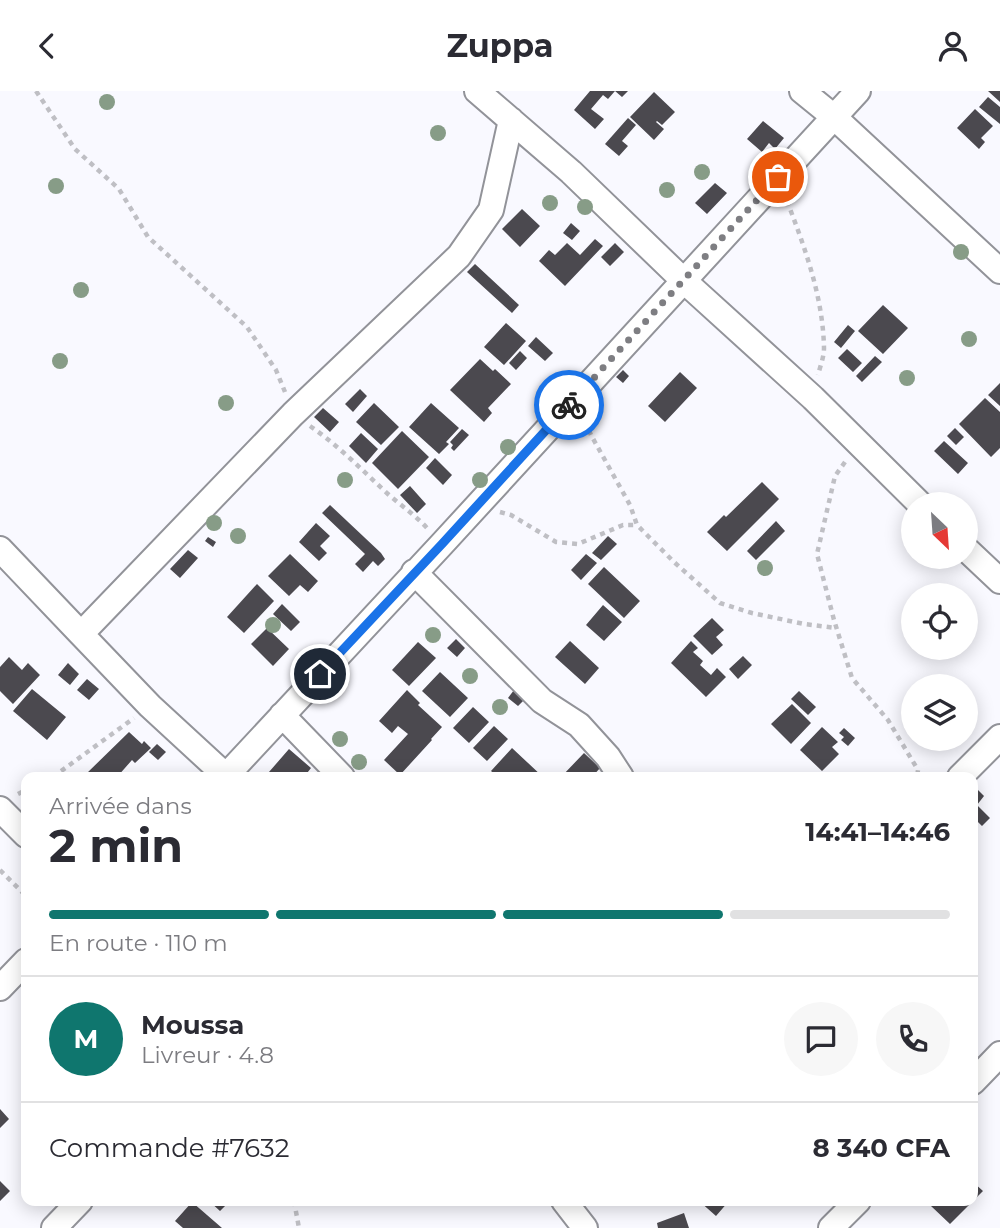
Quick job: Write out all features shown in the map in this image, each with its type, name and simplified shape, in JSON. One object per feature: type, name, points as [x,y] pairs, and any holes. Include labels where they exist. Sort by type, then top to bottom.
[{"type":"street","points":[[477,91],[571,171],[683,280],[813,398],[908,492]]},
{"type":"street","points":[[802,91],[834,117],[1000,271]]},
{"type":"street","points":[[231,772],[858,91]]},
{"type":"street","points":[[81,634],[293,414],[459,256],[491,210],[511,120]]},
{"type":"street","points":[[0,549],[150,706],[221,772]]},
{"type":"street","points":[[978,560],[1000,581]]},
{"type":"street","points":[[414,572],[542,701],[579,726],[608,757],[618,772]]},
{"type":"street","points":[[282,715],[337,772]]},
{"type":"street","points":[[965,772],[1000,737]]},
{"type":"street","points":[[0,809],[21,830]]},
{"type":"street","points":[[0,988],[21,966]]},
{"type":"street","points":[[54,1228],[75,1206]]},
{"type":"street","points":[[568,1206],[584,1228]]},
{"type":"street","points":[[831,1228],[853,1206]]},
{"type":"path","points":[[36,91],[75,149],[119,189],[148,237],[247,327],[276,370],[293,414],[351,457],[442,544]]},
{"type":"path","points":[[778,177],[805,248],[819,304],[824,351],[813,398]]},
{"type":"path","points":[[575,397],[591,435],[630,505],[637,525],[720,603],[778,619],[836,628]]},
{"type":"path","points":[[858,444],[835,477],[817,554],[852,678],[888,720],[918,772]]},
{"type":"path","points":[[476,506],[511,515],[556,542],[578,544],[623,525],[637,525]]},
{"type":"path","points":[[60,772],[150,706]]},
{"type":"path","points":[[0,870],[21,891]]},
{"type":"path","points":[[295,1206],[299,1228]]},
{"type":"building","points":[[590,91],[615,91],[608,99],[603,95],[591,109],[604,119],[595,129],[574,110]]},
{"type":"building","points":[[615,91],[628,91],[622,97]]},
{"type":"building","points":[[988,91],[1000,91],[1000,102]]},
{"type":"building","points":[[654,92],[675,112],[662,125],[656,122],[664,129],[654,140],[630,117]]},
{"type":"building","points":[[988,97],[1000,107],[1000,124],[979,107]]},
{"type":"building","points":[[975,109],[993,126],[981,138],[985,142],[979,149],[957,128]]},
{"type":"building","points":[[628,118],[636,125],[622,141],[628,146],[619,156],[605,144]]},
{"type":"building","points":[[763,121],[784,138],[775,149],[769,143],[762,152],[747,139]]},
{"type":"building","points":[[715,183],[727,193],[707,214],[695,203]]},
{"type":"building","points":[[522,209],[540,226],[520,247],[502,229]]},
{"type":"building","points":[[571,223],[580,231],[572,240],[563,233]]},
{"type":"building","points":[[595,239],[603,246],[565,286],[539,261],[549,250],[555,255],[567,243],[580,255]]},
{"type":"building","points":[[615,243],[624,252],[610,266],[601,257]]},
{"type":"building","points":[[475,264],[519,305],[512,313],[467,272]]},
{"type":"building","points":[[883,305],[908,328],[883,354],[858,331]]},
{"type":"building","points":[[506,323],[526,341],[504,365],[484,347]]},
{"type":"building","points":[[848,325],[855,331],[841,348],[834,342]]},
{"type":"building","points":[[536,337],[553,353],[545,361],[528,346]]},
{"type":"building","points":[[847,349],[862,363],[853,372],[838,358]]},
{"type":"building","points":[[520,351],[527,358],[516,370],[509,363]]},
{"type":"building","points":[[875,356],[882,362],[862,382],[856,376]]},
{"type":"building","points":[[480,359],[511,384],[488,408],[492,413],[484,422],[450,390]]},
{"type":"building","points":[[623,370],[629,376],[623,383],[616,377]]},
{"type":"building","points":[[680,372],[697,388],[665,422],[648,406]]},
{"type":"building","points":[[1000,383],[1000,406],[988,395]]},
{"type":"building","points":[[360,389],[367,396],[353,412],[345,404]]},
{"type":"building","points":[[985,398],[1000,412],[1000,448],[991,457],[959,424]]},
{"type":"building","points":[[374,403],[399,427],[381,445],[356,422]]},
{"type":"building","points":[[431,403],[459,428],[439,454],[409,427]]},
{"type":"building","points":[[323,408],[339,422],[330,432],[314,417]]},
{"type":"building","points":[[955,428],[964,437],[956,445],[947,436]]},
{"type":"building","points":[[462,429],[469,435],[454,451],[450,442]]},
{"type":"building","points":[[402,431],[429,457],[398,489],[372,463]]},
{"type":"building","points":[[361,433],[378,449],[366,463],[349,446]]},
{"type":"building","points":[[944,441],[968,463],[958,474],[934,451]]},
{"type":"building","points":[[435,458],[452,475],[443,485],[426,468]]},
{"type":"building","points":[[762,482],[779,499],[727,551],[707,532]]},
{"type":"building","points":[[410,486],[426,504],[417,513],[400,495]]},
{"type":"building","points":[[330,505],[381,553],[385,559],[378,566],[373,561],[363,572],[355,564],[365,554],[322,513]]},
{"type":"building","points":[[776,521],[785,531],[756,560],[747,551]]},
{"type":"building","points":[[316,523],[330,536],[320,546],[327,553],[319,561],[299,542]]},
{"type":"building","points":[[608,536],[617,544],[601,560],[592,553]]},
{"type":"building","points":[[208,537],[216,542],[213,547],[205,541]]},
{"type":"building","points":[[188,550],[198,558],[180,578],[170,569]]},
{"type":"building","points":[[290,554],[318,581],[308,592],[300,585],[289,596],[268,576]]},
{"type":"building","points":[[586,554],[597,563],[581,580],[571,570]]},
{"type":"building","points":[[604,567],[640,601],[624,618],[588,584]]},
{"type":"building","points":[[257,584],[274,601],[244,633],[227,617]]},
{"type":"building","points":[[282,604],[300,622],[291,631],[273,614]]},
{"type":"building","points":[[603,605],[622,622],[604,641],[586,625]]},
{"type":"building","points":[[712,618],[724,630],[716,637],[723,645],[712,655],[693,636]]},
{"type":"building","points":[[267,628],[289,649],[273,666],[251,644]]},
{"type":"building","points":[[456,639],[465,648],[457,657],[447,648]]},
{"type":"building","points":[[570,641],[599,668],[585,684],[555,657]]},
{"type":"building","points":[[691,641],[698,648],[693,652],[703,661],[700,665],[711,675],[717,668],[726,677],[706,697],[671,663]]},
{"type":"building","points":[[418,642],[436,658],[409,686],[392,670]]},
{"type":"building","points":[[743,656],[752,665],[738,679],[729,669]]},
{"type":"building","points":[[9,657],[22,670],[28,663],[40,675],[13,704],[0,691],[0,667]]},
{"type":"building","points":[[68,663],[79,674],[70,685],[58,675]]},
{"type":"building","points":[[440,672],[468,698],[450,717],[422,691]]},
{"type":"building","points":[[87,679],[99,689],[89,700],[77,690]]},
{"type":"building","points":[[32,689],[66,717],[47,740],[13,711]]},
{"type":"building","points":[[407,690],[420,703],[418,705],[442,727],[403,772],[397,772],[384,760],[408,734],[398,726],[392,733],[379,721]]},
{"type":"building","points":[[514,690],[525,699],[518,706],[508,698]]},
{"type":"building","points":[[799,691],[816,707],[808,715],[791,699]]},
{"type":"building","points":[[792,704],[811,723],[791,744],[771,724]]},
{"type":"building","points":[[473,707],[489,722],[469,743],[453,728]]},
{"type":"building","points":[[494,726],[508,739],[487,761],[473,748]]},
{"type":"building","points":[[822,727],[838,742],[832,747],[839,754],[822,771],[800,750]]},
{"type":"building","points":[[844,728],[855,738],[848,746],[841,740],[844,737],[839,733]]},
{"type":"building","points":[[129,732],[151,748],[135,763],[132,760],[121,772],[88,772]]},
{"type":"building","points":[[157,744],[166,752],[158,760],[149,752]]},
{"type":"building","points":[[512,748],[538,772],[492,772]]},
{"type":"building","points":[[289,749],[311,768],[308,772],[269,772]]},
{"type":"building","points":[[584,753],[600,768],[596,772],[566,772]]},
{"type":"building","points":[[978,790],[984,796],[978,804]]},
{"type":"building","points":[[978,806],[990,818],[982,826],[978,822]]},
{"type":"building","points":[[0,1109],[9,1119],[0,1128]]},
{"type":"building","points":[[0,1181],[10,1191],[0,1201]]},
{"type":"building","points":[[188,1206],[197,1206],[222,1228],[183,1228],[175,1221]]},
{"type":"building","points":[[705,1206],[725,1206],[716,1216]]},
{"type":"building","points":[[931,1206],[968,1206],[950,1224]]},
{"type":"building","points":[[684,1213],[689,1228],[658,1228],[657,1223]]},
{"type":"way so far","points":[[569,405],[778,177]]},
{"type":"route","points":[[320,674],[569,405]]}]
